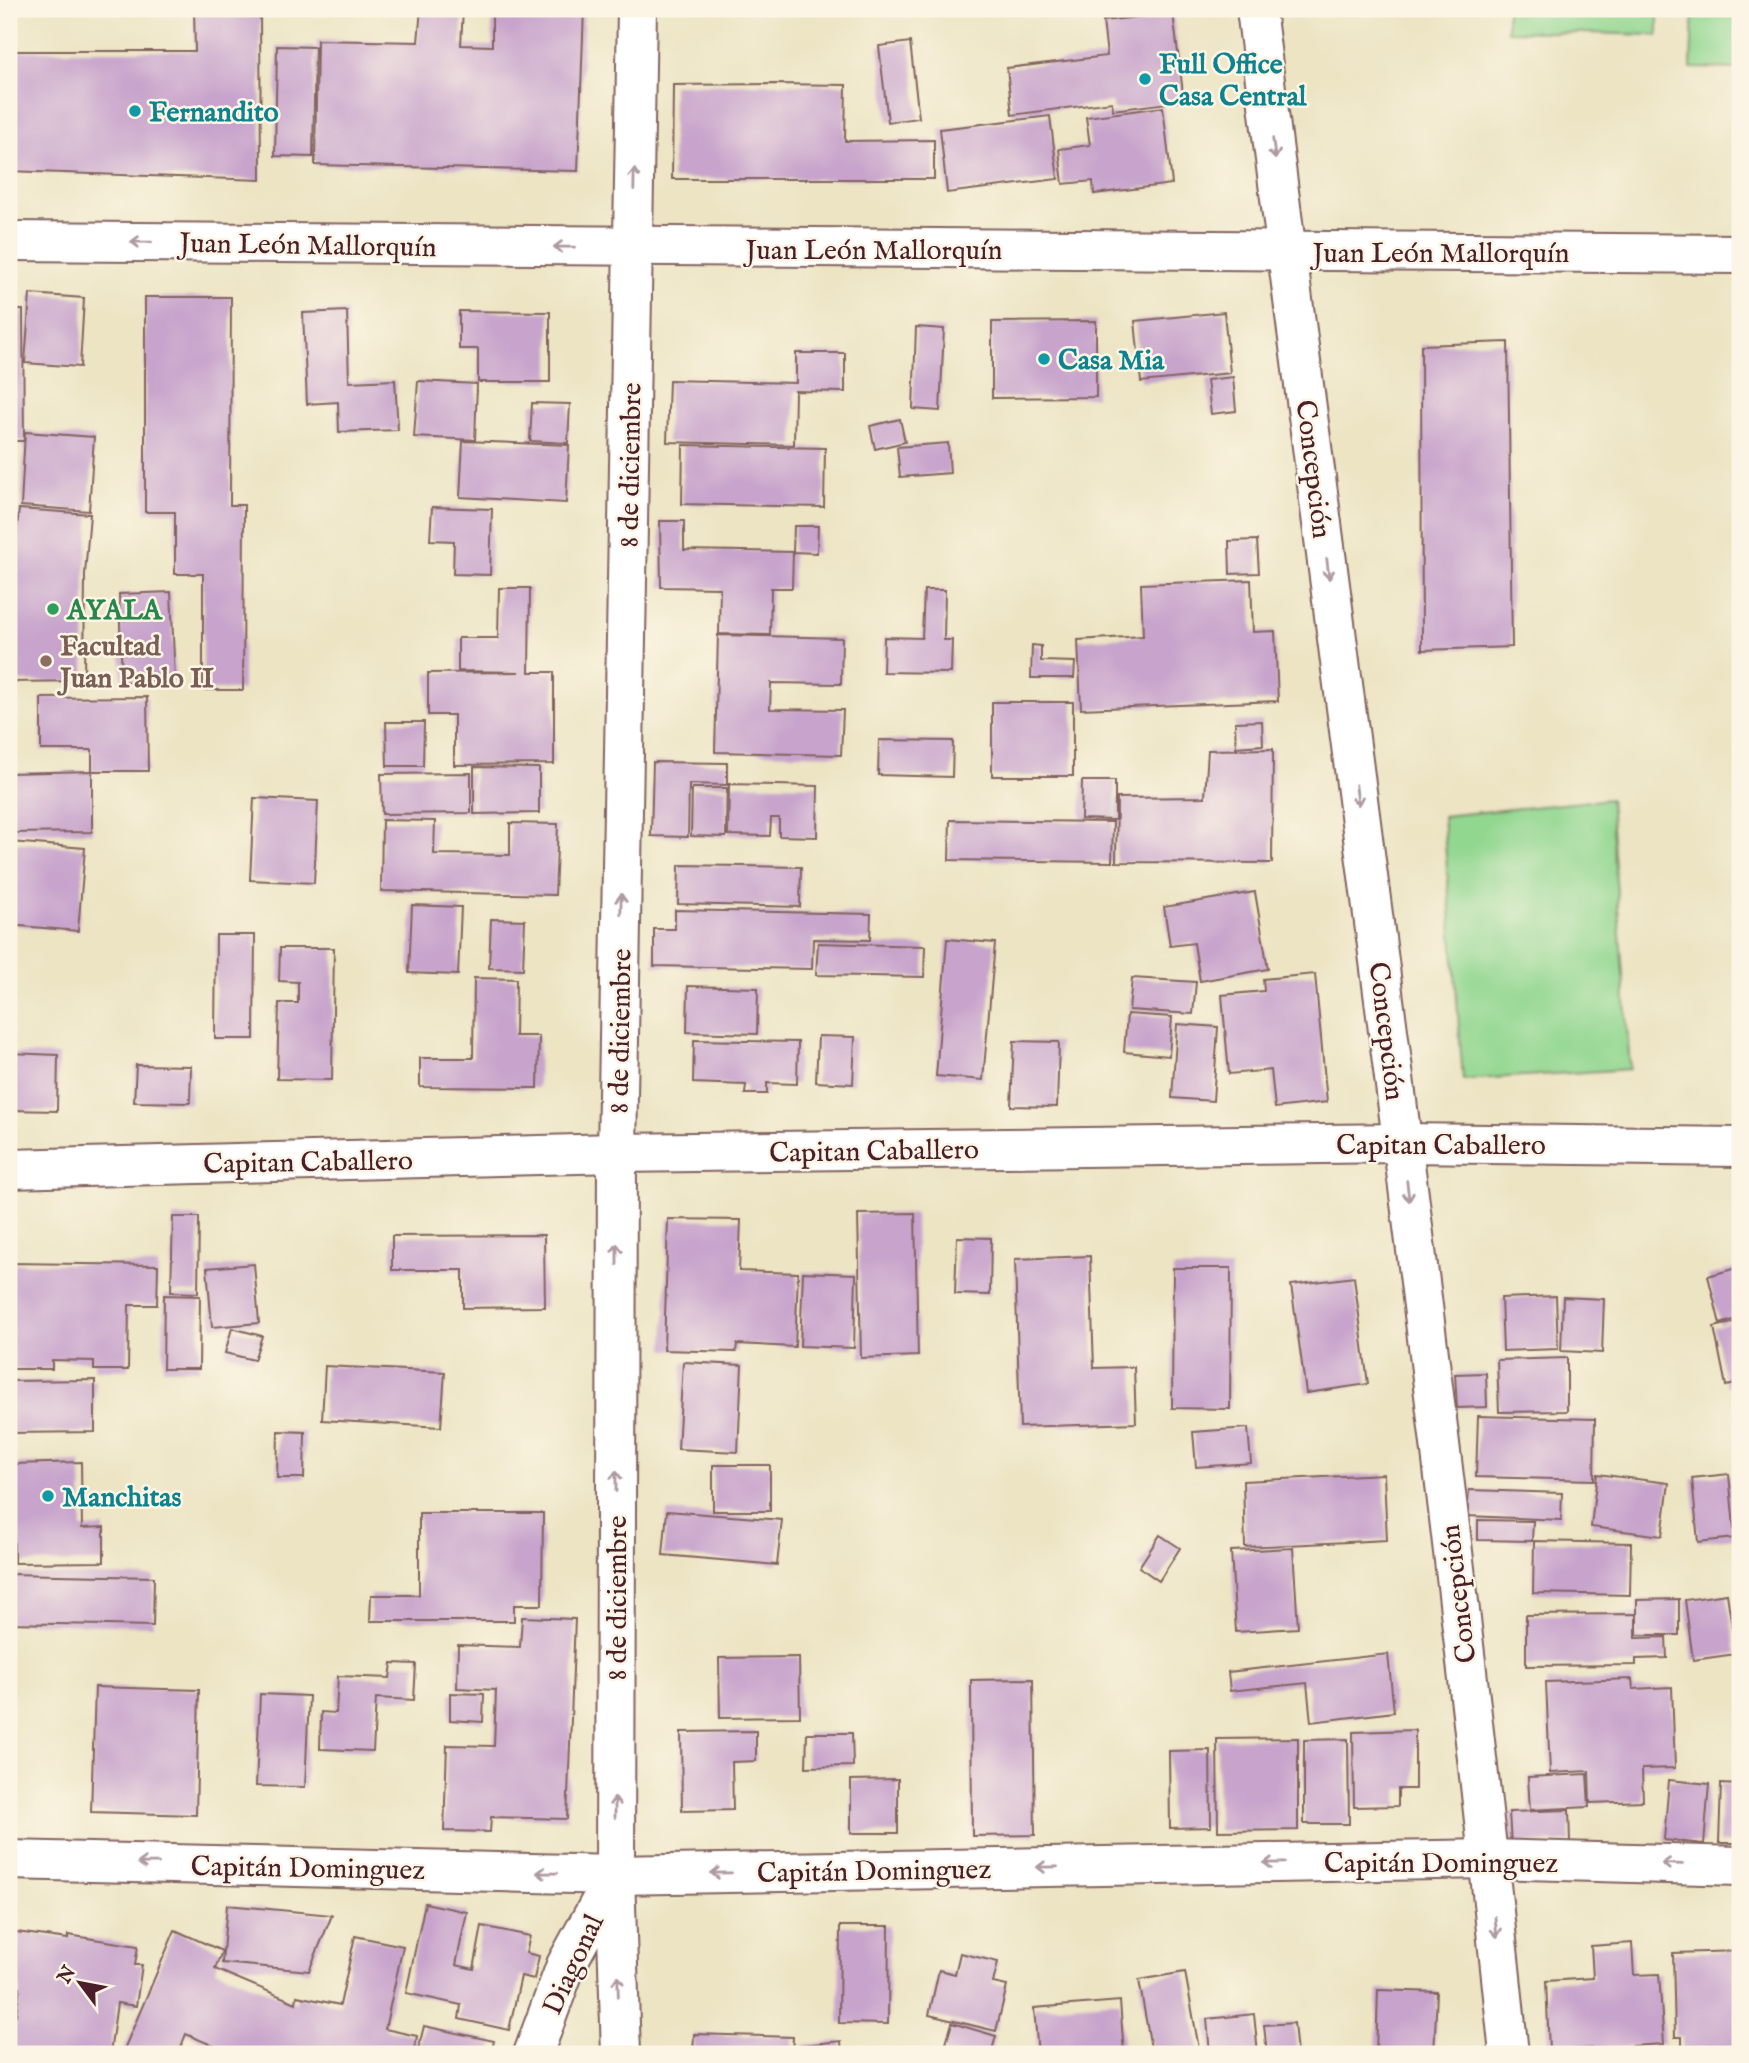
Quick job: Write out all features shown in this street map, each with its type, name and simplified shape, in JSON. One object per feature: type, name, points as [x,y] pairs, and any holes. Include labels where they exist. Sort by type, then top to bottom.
[{"type":"street","name":"8 de diciembre","points":[[621,2054],[615,1875],[617,1153],[637,9]]},
{"type":"street","name":"Concepción","points":[[1256,9],[1402,1143],[1489,1859],[1509,2054]]},
{"type":"street","name":"Juan León Mallorquín","points":[[9,241],[1740,254]]},
{"type":"street","name":"Capitan Caballero","points":[[9,1169],[617,1153],[1402,1143],[1740,1147]]},
{"type":"street","name":"Capitán Dominguez","points":[[9,1860],[615,1875],[1489,1859],[1740,1866]]},
{"type":"street","name":"Diagonal","points":[[533,2054],[566,1965],[615,1875]]},
{"type":"green space","points":[[1507,9],[1658,9],[1658,35],[1507,31]]},
{"type":"green space","points":[[1693,9],[1740,9],[1740,69],[1691,68]]},
{"type":"green space","points":[[1610,799],[1630,1069],[1463,1080],[1443,816]]},
{"type":"building","name":"Fernandito","points":[[194,9],[260,9],[261,180],[9,171],[9,51],[195,51]]},
{"type":"building","points":[[421,9],[463,9],[461,45],[492,46],[492,9],[584,9],[578,171],[315,165],[317,40],[418,42]]},
{"type":"building","points":[[1093,9],[1144,9],[1144,10],[1094,17]]},
{"type":"building","points":[[1173,13],[1184,101],[1113,110],[1112,102],[1012,115],[1007,68],[1107,56],[1103,21]]},
{"type":"building","points":[[910,42],[919,118],[888,122],[879,46]]},
{"type":"building","points":[[277,46],[315,47],[313,157],[275,156]]},
{"type":"building","points":[[673,85],[846,85],[845,141],[934,140],[934,179],[672,179]]},
{"type":"building","points":[[1163,107],[1172,184],[1094,194],[1093,181],[1063,184],[1059,149],[1090,145],[1086,117]]},
{"type":"building","points":[[1050,116],[1058,179],[947,193],[940,129]]},
{"type":"building","points":[[30,294],[84,298],[80,367],[25,363]]},
{"type":"building","points":[[145,297],[231,297],[230,505],[244,505],[243,690],[203,690],[203,574],[175,574],[175,512],[145,512]]},
{"type":"building","points":[[9,310],[23,310],[24,441],[9,441]]},
{"type":"building","points":[[347,311],[349,382],[395,380],[398,430],[339,432],[338,402],[307,404],[303,313]]},
{"type":"building","points":[[459,311],[550,312],[550,382],[478,382],[478,349],[459,349]]},
{"type":"building","points":[[1224,312],[1230,373],[1141,382],[1135,321]]},
{"type":"building","name":"Casa Mia","points":[[1096,321],[1096,397],[992,398],[992,322]]},
{"type":"building","points":[[916,327],[944,329],[940,411],[913,409]]},
{"type":"building","points":[[1508,342],[1512,647],[1422,650],[1421,345]]},
{"type":"building","points":[[796,353],[845,353],[845,392],[795,391],[794,445],[667,442],[669,380],[796,383]]},
{"type":"building","points":[[1233,377],[1236,411],[1211,414],[1207,380]]},
{"type":"building","points":[[418,381],[477,384],[475,440],[414,437]]},
{"type":"building","points":[[532,403],[570,404],[568,443],[530,441]]},
{"type":"building","points":[[900,419],[905,442],[875,449],[870,426]]},
{"type":"building","points":[[25,432],[94,437],[89,511],[21,506]]},
{"type":"building","points":[[463,441],[569,445],[566,503],[460,497]]},
{"type":"building","points":[[948,443],[950,473],[900,477],[897,447]]},
{"type":"building","points":[[683,445],[825,448],[824,507],[682,504]]},
{"type":"building","points":[[432,507],[492,509],[490,575],[453,574],[454,541],[430,540]]},
{"type":"building","points":[[19,509],[90,514],[85,574],[84,681],[9,682],[9,576],[12,576]]},
{"type":"building","points":[[660,521],[684,521],[684,550],[793,552],[792,588],[771,588],[770,635],[719,634],[720,588],[661,587]]},
{"type":"building","points":[[794,526],[818,526],[817,553],[793,552]]},
{"type":"building","points":[[1257,540],[1259,573],[1230,574],[1229,541]]},
{"type":"building","points":[[1251,580],[1253,632],[1275,631],[1278,701],[1081,709],[1078,640],[1143,636],[1141,584]]},
{"type":"building","points":[[499,588],[530,588],[529,672],[554,672],[554,764],[454,765],[454,715],[428,715],[428,673],[519,672],[458,671],[458,638],[498,638]]},
{"type":"building","points":[[924,590],[945,590],[944,640],[952,640],[951,673],[883,672],[884,637],[922,638]]},
{"type":"building","points":[[171,592],[175,680],[122,682],[119,594]]},
{"type":"building","points":[[718,635],[842,638],[841,684],[771,683],[770,709],[843,710],[841,755],[715,752]]},
{"type":"building","points":[[1032,645],[1041,646],[1041,661],[1075,662],[1074,678],[1031,678]]},
{"type":"building","points":[[147,697],[148,771],[92,771],[92,750],[41,750],[41,698]]},
{"type":"building","points":[[992,702],[1073,702],[1073,776],[992,776]]},
{"type":"building","points":[[1262,721],[1263,745],[1236,747],[1235,722]]},
{"type":"building","points":[[386,722],[424,722],[423,766],[387,766]]},
{"type":"building","points":[[879,740],[953,741],[952,777],[878,775]]},
{"type":"building","points":[[1273,749],[1272,863],[1116,862],[1117,798],[1205,797],[1208,750]]},
{"type":"building","points":[[653,762],[727,763],[727,785],[689,784],[688,837],[651,836]]},
{"type":"building","points":[[474,767],[539,768],[539,813],[474,814]]},
{"type":"building","points":[[92,771],[92,832],[9,833],[9,773]]},
{"type":"building","points":[[471,773],[471,813],[382,814],[381,774]]},
{"type":"building","points":[[1082,781],[1115,781],[1115,820],[1081,819]]},
{"type":"building","points":[[729,784],[818,786],[817,837],[779,836],[779,818],[771,818],[770,836],[728,835]]},
{"type":"building","points":[[692,788],[727,788],[726,837],[691,836]]},
{"type":"building","points":[[254,798],[318,801],[314,883],[250,880]]},
{"type":"building","points":[[382,820],[435,821],[434,854],[510,855],[510,823],[558,824],[555,895],[381,891]]},
{"type":"building","points":[[950,820],[1113,822],[1112,862],[949,860]]},
{"type":"building","points":[[10,842],[85,848],[78,931],[9,925]]},
{"type":"building","points":[[679,865],[801,867],[800,907],[678,904]]},
{"type":"building","points":[[1255,892],[1268,969],[1200,981],[1194,943],[1170,946],[1164,907]]},
{"type":"building","points":[[412,905],[461,907],[458,975],[409,973]]},
{"type":"building","points":[[675,910],[871,914],[870,940],[813,939],[812,969],[654,966],[654,929],[675,929]]},
{"type":"building","points":[[491,919],[525,920],[523,969],[489,968]]},
{"type":"building","points":[[216,935],[255,935],[254,1039],[215,1039]]},
{"type":"building","points":[[947,939],[995,943],[983,1080],[936,1076]]},
{"type":"building","points":[[818,943],[925,946],[924,977],[816,975]]},
{"type":"building","points":[[280,948],[334,948],[332,1080],[277,1079],[279,1003],[298,1003],[298,982],[279,981]]},
{"type":"building","points":[[1315,974],[1327,1102],[1275,1108],[1271,1070],[1229,1074],[1222,995],[1264,991],[1263,979]]},
{"type":"building","points":[[474,978],[516,979],[515,1036],[539,1036],[538,1088],[420,1087],[420,1058],[473,1058]]},
{"type":"building","points":[[1132,978],[1196,982],[1193,1014],[1129,1010]]},
{"type":"building","points":[[688,986],[758,988],[757,1034],[687,1032]]},
{"type":"building","points":[[1127,1014],[1172,1017],[1169,1056],[1124,1052]]},
{"type":"building","points":[[1177,1024],[1218,1027],[1213,1101],[1172,1098]]},
{"type":"building","points":[[818,1036],[855,1037],[853,1084],[816,1082]]},
{"type":"building","points":[[694,1040],[798,1042],[797,1084],[767,1083],[767,1094],[745,1094],[746,1085],[693,1083]]},
{"type":"building","points":[[1014,1041],[1059,1042],[1057,1107],[1011,1106]]},
{"type":"building","points":[[9,1053],[58,1055],[57,1111],[9,1110]]},
{"type":"building","points":[[136,1065],[191,1066],[190,1103],[134,1102]]},
{"type":"building","points":[[915,1213],[918,1356],[861,1358],[858,1214]]},
{"type":"building","points":[[173,1217],[199,1217],[198,1293],[171,1292]]},
{"type":"building","points":[[668,1219],[741,1220],[739,1271],[798,1273],[795,1347],[737,1344],[736,1352],[664,1350]]},
{"type":"building","points":[[544,1235],[545,1307],[463,1308],[463,1270],[392,1270],[392,1236]]},
{"type":"building","points":[[957,1237],[991,1238],[990,1295],[955,1294]]},
{"type":"building","points":[[1090,1256],[1094,1368],[1134,1367],[1136,1423],[1020,1427],[1015,1259]]},
{"type":"building","points":[[9,1263],[158,1265],[157,1305],[129,1305],[128,1370],[94,1370],[94,1361],[52,1360],[52,1369],[9,1369]]},
{"type":"building","points":[[254,1264],[259,1323],[212,1327],[207,1268]]},
{"type":"building","points":[[1740,1267],[1740,1318],[1720,1324],[1708,1276]]},
{"type":"building","points":[[1173,1268],[1231,1268],[1230,1409],[1172,1408]]},
{"type":"building","points":[[803,1272],[856,1274],[854,1348],[800,1346]]},
{"type":"building","points":[[1354,1277],[1368,1384],[1306,1393],[1291,1285]]},
{"type":"building","points":[[164,1295],[200,1296],[199,1369],[163,1369]]},
{"type":"building","points":[[1556,1296],[1558,1349],[1503,1351],[1501,1298]]},
{"type":"building","points":[[1563,1297],[1604,1299],[1602,1353],[1561,1351]]},
{"type":"building","points":[[1740,1321],[1740,1383],[1726,1386],[1714,1327]]},
{"type":"building","points":[[232,1328],[262,1336],[254,1360],[225,1353]]},
{"type":"building","points":[[1567,1358],[1567,1411],[1499,1412],[1497,1360]]},
{"type":"building","points":[[683,1362],[742,1365],[738,1452],[678,1449]]},
{"type":"building","points":[[325,1366],[445,1372],[441,1427],[322,1420]]},
{"type":"building","points":[[1486,1373],[1487,1407],[1457,1408],[1455,1374]]},
{"type":"building","points":[[95,1380],[95,1432],[10,1433],[10,1381]]},
{"type":"building","points":[[1478,1416],[1595,1419],[1594,1480],[1476,1477]]},
{"type":"building","points":[[1248,1428],[1251,1463],[1196,1467],[1193,1432]]},
{"type":"building","points":[[278,1431],[305,1432],[304,1478],[277,1478]]},
{"type":"building","name":"Manchitas","points":[[81,1462],[82,1528],[104,1527],[104,1562],[14,1563],[14,1464]]},
{"type":"building","points":[[713,1465],[770,1465],[770,1511],[713,1511]]},
{"type":"building","points":[[1384,1474],[1387,1540],[1245,1547],[1243,1481]]},
{"type":"building","points":[[1597,1474],[1669,1483],[1662,1536],[1591,1527]]},
{"type":"building","points":[[1729,1474],[1735,1538],[1698,1542],[1692,1478]]},
{"type":"building","points":[[1469,1490],[1562,1493],[1561,1520],[1467,1516]]},
{"type":"building","points":[[667,1511],[782,1520],[777,1565],[663,1555]]},
{"type":"building","points":[[419,1513],[543,1513],[542,1605],[514,1605],[514,1621],[370,1621],[371,1595],[419,1595]]},
{"type":"building","points":[[1478,1520],[1533,1521],[1532,1541],[1478,1540]]},
{"type":"building","points":[[1160,1535],[1180,1548],[1159,1581],[1139,1567]]},
{"type":"building","points":[[1534,1541],[1631,1543],[1630,1595],[1533,1593]]},
{"type":"building","points":[[1293,1548],[1298,1628],[1236,1632],[1231,1551]]},
{"type":"building","points":[[9,1574],[154,1577],[153,1626],[9,1623]]},
{"type":"building","points":[[1727,1594],[1736,1654],[1693,1660],[1685,1600]]},
{"type":"building","points":[[1679,1599],[1679,1635],[1637,1635],[1637,1600]]},
{"type":"building","points":[[1636,1614],[1636,1638],[1666,1637],[1667,1658],[1636,1659],[1636,1665],[1526,1666],[1526,1615]]},
{"type":"building","points":[[522,1617],[575,1619],[567,1819],[491,1817],[490,1832],[444,1831],[447,1745],[494,1746],[496,1690],[457,1688],[458,1645],[520,1647]]},
{"type":"building","points":[[1388,1654],[1394,1712],[1311,1722],[1307,1683],[1230,1691],[1228,1672]]},
{"type":"building","points":[[799,1657],[800,1717],[720,1718],[719,1658]]},
{"type":"building","points":[[392,1663],[416,1664],[414,1700],[376,1698],[373,1751],[320,1749],[321,1712],[336,1713],[338,1676],[390,1678]]},
{"type":"building","points":[[1033,1679],[1035,1835],[972,1836],[971,1680]]},
{"type":"building","points":[[1632,1679],[1633,1689],[1672,1687],[1675,1768],[1642,1769],[1643,1801],[1590,1803],[1589,1771],[1550,1773],[1546,1682]]},
{"type":"building","points":[[95,1687],[199,1690],[196,1815],[91,1812]]},
{"type":"building","points":[[450,1693],[484,1694],[483,1722],[450,1720]]},
{"type":"building","points":[[260,1694],[309,1696],[305,1787],[256,1786]]},
{"type":"building","points":[[1415,1730],[1415,1789],[1398,1789],[1398,1806],[1354,1807],[1353,1732]]},
{"type":"building","points":[[756,1731],[756,1761],[732,1762],[733,1810],[682,1811],[681,1732]]},
{"type":"building","points":[[807,1733],[852,1733],[853,1766],[806,1767]]},
{"type":"building","points":[[1298,1738],[1298,1830],[1218,1831],[1217,1739]]},
{"type":"building","points":[[1348,1739],[1349,1824],[1304,1824],[1304,1740]]},
{"type":"building","points":[[1210,1750],[1211,1827],[1170,1828],[1169,1751]]},
{"type":"building","points":[[1587,1774],[1589,1807],[1530,1810],[1528,1777]]},
{"type":"building","points":[[898,1779],[898,1833],[851,1833],[851,1780]]},
{"type":"building","points":[[1669,1780],[1709,1784],[1704,1844],[1664,1840]]},
{"type":"building","points":[[1721,1784],[1740,1785],[1740,1843],[1719,1843]]},
{"type":"building","points":[[1569,1810],[1570,1842],[1511,1844],[1509,1812]]},
{"type":"building","points":[[425,1903],[467,1912],[456,1965],[474,1969],[482,1926],[530,1936],[526,1953],[539,1956],[534,1979],[521,1976],[509,2030],[459,2019],[461,2005],[406,1993]]},
{"type":"building","points":[[227,1905],[332,1915],[309,1971],[222,1963]]},
{"type":"building","points":[[840,1926],[889,1926],[888,2024],[839,2023]]},
{"type":"building","points":[[175,1930],[222,1951],[215,1969],[296,2003],[297,1996],[340,2005],[355,1936],[403,1946],[385,2029],[417,2036],[414,2054],[233,2054],[186,2034],[178,2054],[122,2054]]},
{"type":"building","points":[[9,1931],[68,1939],[68,1935],[138,1946],[135,1965],[142,1965],[136,2006],[117,2003],[110,2054],[11,2054],[13,2042],[9,2042],[9,2014],[16,2015],[20,1987],[9,1985]]},
{"type":"building","points":[[1632,1943],[1634,1975],[1659,1974],[1664,2044],[1549,2051],[1546,1981],[1593,1978],[1591,1946]]},
{"type":"building","points":[[1740,1951],[1740,2054],[1682,2054],[1682,2037],[1675,2037],[1673,1953]]},
{"type":"building","points":[[960,1953],[998,1962],[993,1983],[1007,1986],[996,2031],[929,2015],[939,1970],[955,1974]]},
{"type":"building","points":[[1185,1972],[1200,2054],[1152,2054],[1139,1980]]},
{"type":"building","points":[[1378,1990],[1437,1992],[1434,2054],[1376,2054]]},
{"type":"building","points":[[1120,2001],[1124,2054],[1038,2054],[1034,2008]]},
{"type":"building","points":[[1254,2014],[1258,2054],[1210,2054],[1207,2019]]},
{"type":"building","points":[[952,2023],[996,2036],[991,2054],[943,2054]]},
{"type":"building","points":[[1294,2023],[1297,2054],[1267,2054],[1264,2025]]},
{"type":"building","points":[[424,2026],[494,2041],[491,2054],[417,2054]]},
{"type":"building","points":[[694,2034],[793,2037],[792,2054],[693,2054]]},
{"type":"building","points":[[841,2041],[842,2054],[803,2054],[802,2045]]},
{"type":"building","points":[[676,2050],[676,2054],[639,2054],[639,2051]]},
{"type":"place","name":"Full Office Casa Central","points":[[1145,79]]},
{"type":"place","name":"Fernandito","points":[[135,111]]},
{"type":"place","name":"Casa Mia","points":[[1044,359]]},
{"type":"place","name":"AYALA","points":[[53,609]]},
{"type":"place","name":"Facultad Juan Pablo II","points":[[46,661]]},
{"type":"place","name":"Manchitas","points":[[48,1496]]}]
